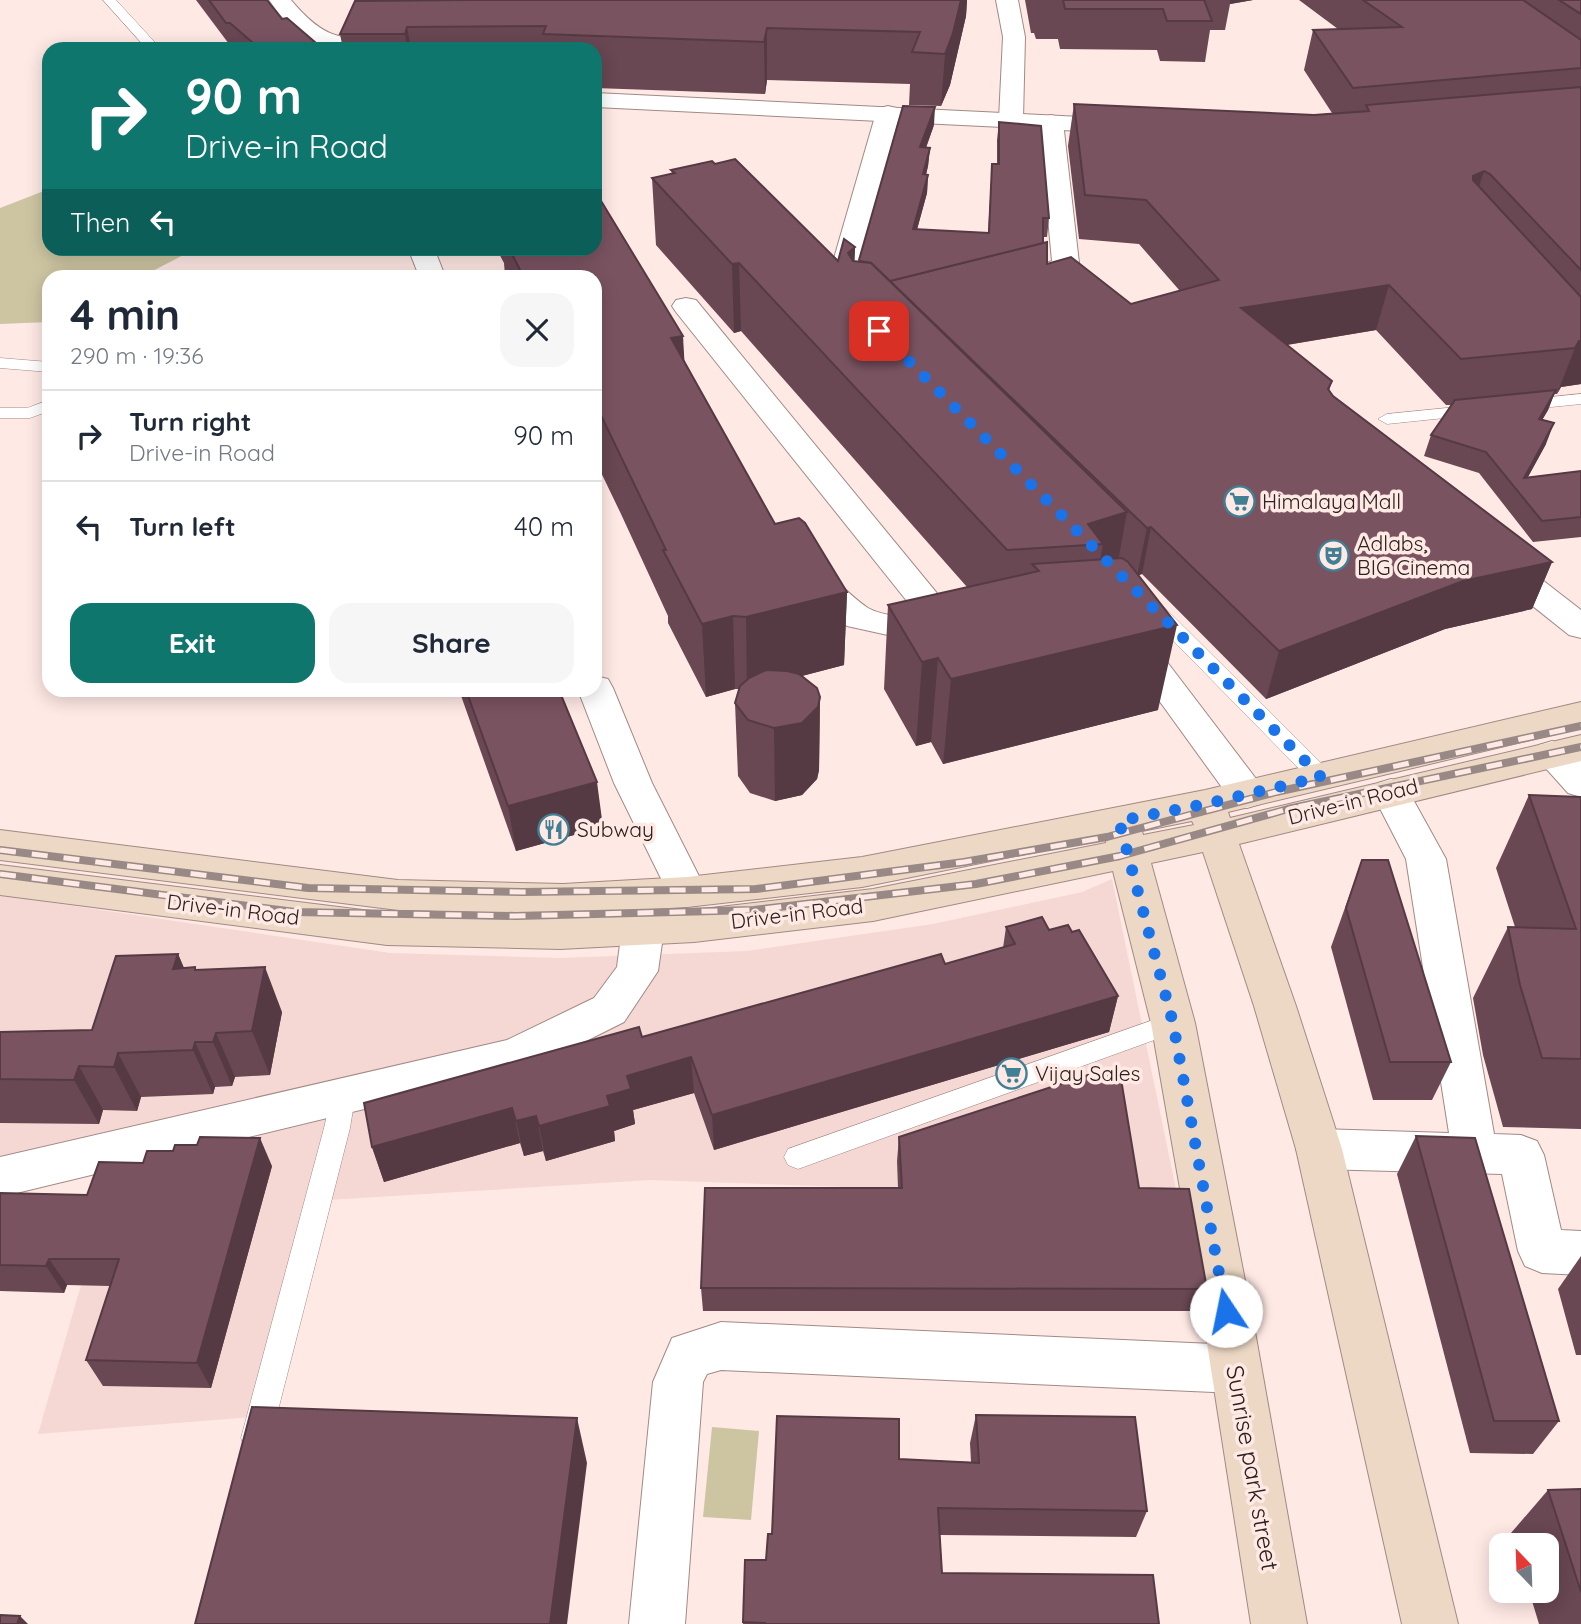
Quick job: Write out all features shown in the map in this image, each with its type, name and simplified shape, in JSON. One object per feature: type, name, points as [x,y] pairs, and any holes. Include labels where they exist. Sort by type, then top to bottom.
[{"type":"main road","name":"Drive-in Road","points":[[0,880],[387,929],[560,933],[719,923],[873,905],[1223,811],[1321,777],[1581,715]]},
{"type":"main road","name":"Drive-in Road","points":[[1223,811],[1391,793],[1567,751]]},
{"type":"main road","points":[[1223,811],[1275,1006],[1319,1149],[1430,1624]]},
{"type":"main road","name":"Drive-in Road","points":[[0,845],[398,895],[563,899],[687,892],[1124,837]]},
{"type":"main road","name":"Sunrise park street","points":[[1124,837],[1173,1023],[1279,1624]]},
{"type":"street","points":[[280,0],[300,26],[320,41],[326,42]]},
{"type":"street","points":[[1007,0],[1014,37],[1011,119]]},
{"type":"street","points":[[602,100],[1011,119],[1144,128]]},
{"type":"street","points":[[864,310],[846,295],[842,279],[888,113]]},
{"type":"street","points":[[992,288],[1050,272],[1066,263],[1051,122]]},
{"type":"street","points":[[686,306],[970,638],[859,618],[801,572],[787,549]]},
{"type":"street","points":[[1473,543],[1581,627]]},
{"type":"street","points":[[1104,628],[1115,628],[1133,641],[1223,811]]},
{"type":"street","points":[[599,697],[633,783],[687,892]]},
{"type":"street","points":[[1567,751],[1581,783]]},
{"type":"street","points":[[1391,793],[1426,859],[1475,1154]]},
{"type":"street","points":[[0,1177],[516,1056],[609,1010],[636,971],[643,929]]},
{"type":"street","points":[[1319,1149],[1521,1155],[1542,1251],[1581,1252]]},
{"type":"street","points":[[657,1624],[678,1382],[690,1355],[721,1346],[1236,1369]]},
{"type":"lane","points":[[109,0],[148,42]]},
{"type":"lane","points":[[0,363],[42,366]]},
{"type":"lane","points":[[1387,419],[1581,399]]},
{"type":"lane","points":[[0,413],[30,413],[42,408]]},
{"type":"lane","points":[[1144,599],[1321,777]]},
{"type":"lane","points":[[798,1157],[1173,1023]]},
{"type":"lane","points":[[250,1463],[337,1128],[342,1097]]},
{"type":"shaded area","points":[[42,192],[42,256],[182,256],[155,270],[42,270],[42,322],[0,324],[0,208]]},
{"type":"shaded area","points":[[1112,879],[1178,1199],[650,1180],[312,1201],[253,1417],[38,1434],[100,1219],[113,1149],[0,1164],[0,895],[390,953],[560,958],[746,951],[933,924],[1082,892]]},
{"type":"shaded area","points":[[712,1427],[759,1431],[751,1520],[703,1517]]},
{"type":"building","points":[[209,0],[267,0],[282,19],[287,18],[315,42],[252,42],[230,23],[226,23]]},
{"type":"building","points":[[961,0],[945,54],[912,52],[920,32],[767,28],[764,42],[543,34],[546,26],[407,27],[405,34],[340,34],[355,1]]},
{"type":"building","points":[[1063,0],[1204,0],[1212,21],[1167,21],[1163,9],[1065,9]]},
{"type":"building","points":[[1363,0],[1523,0],[1581,40],[1581,68],[1353,88],[1313,30],[1402,27]]},
{"type":"building","points":[[1559,0],[1581,0],[1581,14]]},
{"type":"building","points":[[1581,87],[1581,270],[1490,174],[1484,171],[1473,176],[1473,180],[1581,297],[1581,341],[1575,348],[1461,359],[1389,285],[1241,308],[1332,381],[1328,389],[1333,396],[1552,562],[1463,581],[1279,651],[890,281],[1047,242],[1047,264],[1071,257],[1131,304],[1219,280],[1146,200],[1085,195],[1074,104],[1314,115],[1369,111],[1366,105]]},
{"type":"building","points":[[903,106],[935,107],[920,147],[930,148],[923,174],[928,175],[913,229],[989,233],[992,164],[999,164],[999,122],[1041,126],[1049,218],[1043,218],[1043,243],[890,281],[871,263],[860,261]]},
{"type":"building","points":[[735,159],[838,261],[844,239],[855,247],[848,253],[853,261],[871,263],[1127,512],[1088,524],[1103,544],[1007,550],[739,263],[732,264],[652,178],[675,173],[671,170]]},
{"type":"building","points":[[602,203],[683,336],[671,338],[775,524],[799,518],[805,523],[847,592],[746,617],[733,616],[702,624],[663,550],[666,550],[602,417],[602,270],[520,270],[513,256],[602,256]]},
{"type":"building","points":[[1556,390],[1539,419],[1554,423],[1524,478],[1581,471],[1581,517],[1542,521],[1486,452],[1431,435],[1455,400]]},
{"type":"building","points":[[1122,558],[1177,625],[951,679],[938,658],[922,662],[888,605],[1039,571],[1032,564]]},
{"type":"building","points":[[766,670],[799,674],[817,688],[820,697],[818,707],[802,723],[774,728],[748,720],[735,703],[740,686]]},
{"type":"building","points":[[469,697],[562,697],[597,782],[508,806]]},
{"type":"building","points":[[1529,795],[1581,797],[1581,1059],[1542,1058],[1520,985],[1508,927],[1576,929]]},
{"type":"building","points":[[1362,860],[1388,860],[1451,1062],[1390,1062],[1346,908]]},
{"type":"building","points":[[1042,917],[1049,930],[1068,925],[1072,932],[1079,930],[1118,996],[712,1115],[691,1057],[627,1076],[631,1089],[607,1096],[610,1106],[539,1126],[536,1116],[516,1121],[512,1108],[372,1147],[364,1103],[639,1027],[642,1037],[941,954],[945,964],[1015,944],[1006,927]]},
{"type":"building","points":[[178,954],[173,969],[265,967],[252,1031],[216,1033],[213,1042],[195,1042],[193,1050],[118,1053],[114,1067],[79,1066],[74,1080],[0,1079],[0,1032],[92,1030],[116,956]]},
{"type":"building","points":[[1120,1073],[1139,1188],[1189,1189],[1207,1289],[701,1288],[705,1188],[902,1188],[899,1137],[1091,1074]]},
{"type":"building","points":[[1416,1136],[1475,1138],[1559,1421],[1494,1421]]},
{"type":"building","points":[[200,1137],[260,1138],[197,1363],[86,1360],[119,1259],[49,1259],[46,1266],[0,1265],[0,1193],[87,1195],[99,1162],[143,1163],[147,1151],[173,1151],[175,1145],[197,1145]]},
{"type":"building","points":[[252,1407],[577,1418],[550,1624],[195,1624]]},
{"type":"building","points":[[976,1415],[1135,1417],[1147,1511],[938,1508],[942,1573],[1153,1575],[1159,1624],[743,1622],[745,1560],[766,1560],[768,1534],[772,1534],[777,1416],[899,1419],[899,1459],[979,1463]]},
{"type":"building","points":[[1581,1489],[1581,1592],[1548,1490]]},
{"type":"building","points":[[0,1615],[20,1616],[17,1624],[0,1624]]},
{"type":"railway","points":[[0,850],[308,888],[522,892],[756,889],[964,862],[1107,837],[1276,792],[1581,726]]},
{"type":"railway","points":[[0,874],[295,912],[516,916],[754,910],[976,884],[1120,856],[1288,809],[1581,747]]},
{"type":"place","name":"Himalaya Mall","points":[[1239,502]]},
{"type":"place","name":"Adlabs, BIG Cinema","points":[[1334,556]]},
{"type":"place","name":"Subway","points":[[554,830]]},
{"type":"place","name":"Vijay Sales","points":[[1012,1074]]},
{"type":"route","points":[[879,331],[1321,777],[1119,821],[1173,1023],[1226,1311]]}]
